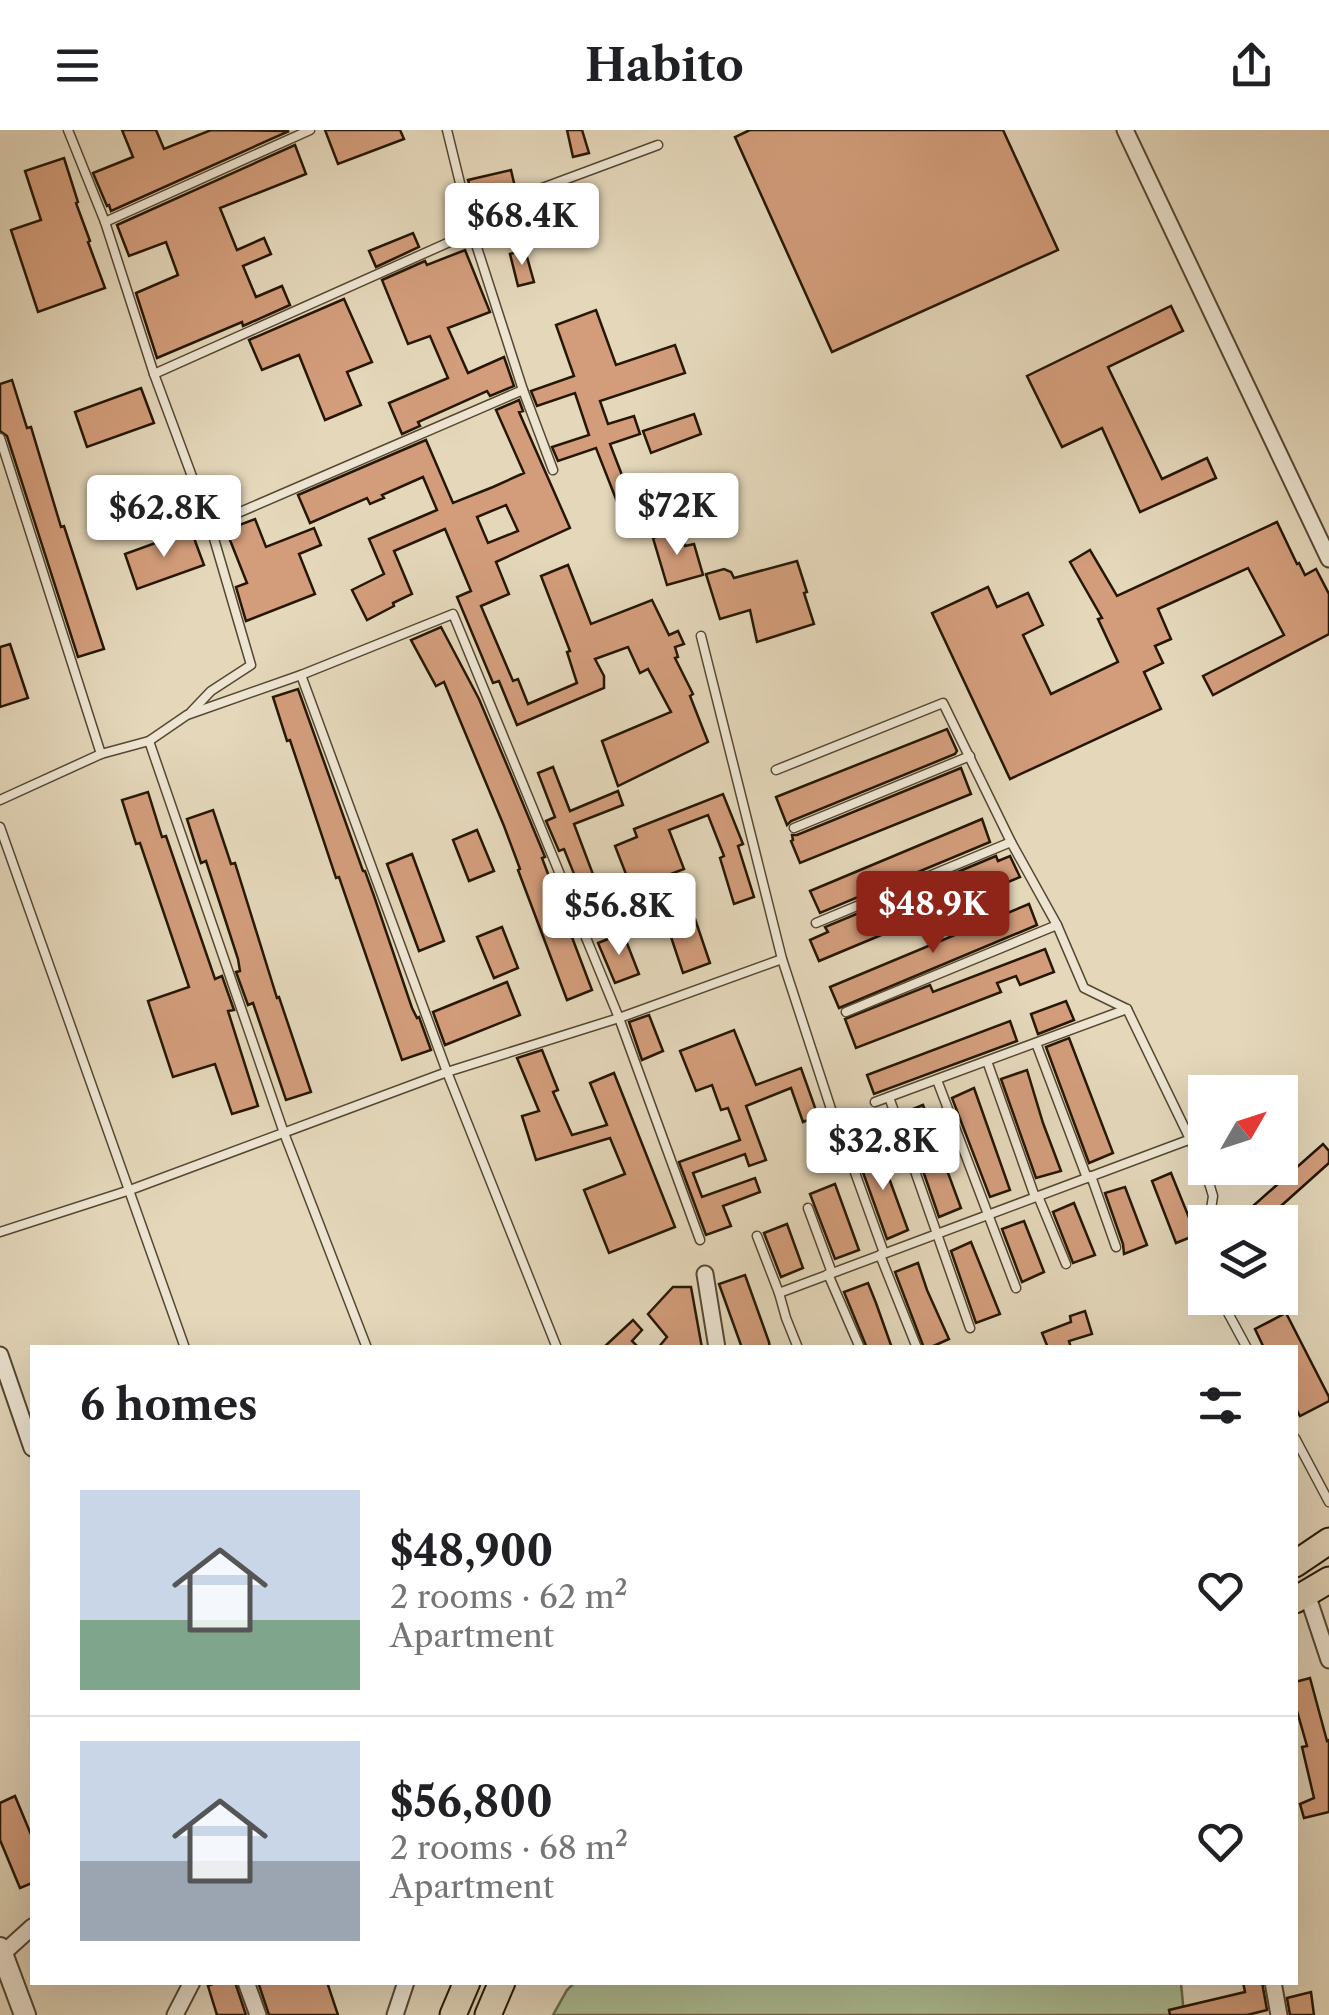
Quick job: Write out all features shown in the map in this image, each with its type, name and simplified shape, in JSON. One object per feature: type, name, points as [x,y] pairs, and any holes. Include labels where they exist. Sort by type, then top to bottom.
[{"type":"main road","points":[[1298,1562],[1329,1541]]},
{"type":"main road","points":[[453,2015],[466,1985]]},
{"type":"main road","points":[[488,2015],[501,1985]]},
{"type":"street","points":[[1125,130],[1329,560]]},
{"type":"street","points":[[706,1274],[716,1345]]},
{"type":"street","points":[[0,1355],[30,1442]]},
{"type":"street","points":[[1310,1591],[1329,1660]]},
{"type":"street","points":[[25,2015],[1,1953],[30,1929]]},
{"type":"street","points":[[175,2015],[190,1985]]},
{"type":"street","points":[[247,1985],[258,2015]]},
{"type":"street","points":[[395,2015],[405,1985]]},
{"type":"street","points":[[1274,1985],[1279,2015]]},
{"type":"lane","points":[[0,800],[101,754],[149,741],[188,715],[211,691],[252,665],[210,524],[154,374],[105,222],[68,130]]},
{"type":"lane","points":[[105,222],[310,130]]},
{"type":"lane","points":[[447,130],[472,232],[553,470]]},
{"type":"lane","points":[[154,374],[472,232],[510,200],[658,145]]},
{"type":"lane","points":[[210,524],[523,390]]},
{"type":"lane","points":[[0,438],[101,754]]},
{"type":"lane","points":[[188,715],[454,614],[619,1018],[700,1240]]},
{"type":"lane","points":[[702,636],[782,960],[832,1112]]},
{"type":"lane","points":[[300,675],[447,1072],[556,1345]]},
{"type":"lane","points":[[776,770],[944,704],[1011,842],[1058,926],[1084,988],[1127,1009],[1188,1136]]},
{"type":"lane","points":[[149,741],[284,1132],[366,1345]]},
{"type":"lane","points":[[794,828],[970,756]]},
{"type":"lane","points":[[0,827],[184,1345]]},
{"type":"lane","points":[[816,923],[1011,842]]},
{"type":"lane","points":[[846,1012],[1058,926]]},
{"type":"lane","points":[[0,1232],[130,1190],[447,1072],[619,1018],[782,960]]},
{"type":"lane","points":[[875,1102],[1127,1009]]},
{"type":"lane","points":[[1036,1043],[1116,1247]]},
{"type":"lane","points":[[986,1061],[1066,1264]]},
{"type":"lane","points":[[936,1080],[1016,1288]]},
{"type":"lane","points":[[888,1097],[970,1328]]},
{"type":"lane","points":[[779,1293],[1188,1141]]},
{"type":"lane","points":[[853,1168],[916,1345]]},
{"type":"lane","points":[[808,1208],[859,1345]]},
{"type":"lane","points":[[758,1236],[797,1345]]},
{"type":"lane","points":[[1229,1315],[1244,1345]]},
{"type":"lane","points":[[1298,1444],[1329,1502]]},
{"type":"green space","points":[[572,1985],[1181,1985],[1184,2015],[553,2015]]},
{"type":"building","points":[[122,130],[156,130],[164,149],[211,130],[289,131],[111,211],[93,173],[133,157]]},
{"type":"building","points":[[325,130],[400,130],[404,139],[338,164]]},
{"type":"building","points":[[567,130],[582,130],[589,153],[573,157]]},
{"type":"building","points":[[750,130],[1003,130],[1058,250],[832,352],[735,137]]},
{"type":"building","points":[[295,145],[306,174],[220,208],[237,250],[264,238],[271,254],[243,266],[256,297],[282,286],[290,305],[157,358],[136,293],[178,275],[166,242],[129,256],[117,225]]},
{"type":"building","points":[[64,158],[105,288],[38,312],[11,230],[41,220],[25,171]]},
{"type":"building","points":[[511,170],[515,187],[473,197],[468,180]]},
{"type":"building","points":[[413,233],[419,247],[376,267],[369,251]]},
{"type":"building","points":[[465,250],[490,312],[448,328],[468,373],[504,357],[514,386],[490,396],[487,391],[418,422],[420,426],[402,434],[389,403],[448,378],[430,336],[408,344],[382,280],[425,261],[427,265]]},
{"type":"building","points":[[525,250],[534,282],[518,286],[510,254]]},
{"type":"building","points":[[344,299],[372,362],[347,372],[361,405],[325,420],[299,355],[262,370],[249,340]]},
{"type":"building","points":[[1171,306],[1183,331],[1108,367],[1162,479],[1207,458],[1216,478],[1140,512],[1102,428],[1062,447],[1027,376]]},
{"type":"building","points":[[596,310],[616,365],[675,345],[685,373],[600,401],[608,424],[634,416],[640,434],[610,444],[630,496],[660,484],[668,505],[625,522],[596,448],[558,461],[552,447],[589,435],[575,393],[537,406],[531,391],[574,376],[556,325]]},
{"type":"building","points":[[12,380],[104,649],[78,657],[7,436],[0,431],[0,384]]},
{"type":"building","points":[[141,388],[154,423],[87,447],[75,412]]},
{"type":"building","points":[[519,400],[523,411],[519,412],[570,528],[496,562],[509,594],[481,606],[513,681],[518,679],[528,704],[577,683],[567,652],[570,651],[541,576],[568,565],[591,624],[652,600],[669,635],[678,631],[684,644],[675,647],[675,658],[693,694],[690,696],[708,742],[618,786],[602,741],[671,712],[648,669],[640,673],[628,647],[595,659],[604,676],[604,688],[517,725],[499,681],[493,683],[457,597],[471,591],[445,529],[394,551],[412,594],[393,603],[394,606],[367,620],[352,590],[384,574],[369,539],[437,510],[423,477],[370,504],[367,498],[310,523],[298,495],[426,440],[453,503],[493,487],[524,473],[496,410]],"holes":[[[506,505],[518,531],[488,543],[477,517]]]},
{"type":"building","points":[[694,414],[701,434],[651,453],[643,431]]},
{"type":"building","points":[[255,519],[266,547],[314,528],[321,545],[299,554],[315,594],[246,621],[236,587],[247,583],[226,530]]},
{"type":"building","points":[[1277,522],[1297,564],[1305,575],[1316,569],[1329,594],[1329,634],[1213,695],[1203,676],[1284,635],[1248,568],[1158,609],[1171,639],[1155,646],[1163,663],[1144,672],[1161,709],[1010,779],[932,613],[988,587],[997,607],[1028,593],[1043,625],[1023,635],[1051,694],[1118,662],[1098,619],[1102,618],[1070,562],[1090,550],[1117,596]]},
{"type":"building","points":[[191,530],[204,565],[137,589],[125,554]]},
{"type":"building","points":[[679,530],[685,546],[694,544],[703,575],[667,585],[653,538]]},
{"type":"building","points":[[797,561],[814,624],[757,642],[750,610],[720,619],[706,574],[724,569],[734,578]]},
{"type":"building","points":[[441,627],[479,699],[509,770],[592,990],[567,1000],[504,826],[444,682],[436,686],[411,640]]},
{"type":"building","points":[[10,644],[28,698],[0,707],[0,647]]},
{"type":"building","points":[[298,689],[412,1008],[431,1050],[402,1060],[273,697]]},
{"type":"building","points":[[947,729],[955,754],[787,825],[776,797]]},
{"type":"building","points":[[553,767],[570,811],[618,791],[623,805],[574,824],[597,885],[626,874],[615,846],[637,837],[634,829],[723,794],[743,844],[738,846],[754,897],[734,904],[720,858],[724,856],[708,815],[669,830],[684,869],[587,906],[564,849],[559,851],[546,821],[555,817],[538,773]]},
{"type":"building","points":[[961,768],[971,794],[800,863],[792,835]]},
{"type":"building","points":[[148,792],[215,979],[222,976],[234,1010],[228,1011],[258,1106],[232,1114],[215,1064],[173,1077],[148,1001],[189,987],[122,800]]},
{"type":"building","points":[[213,810],[231,864],[235,863],[311,1092],[286,1100],[253,1003],[248,1005],[236,972],[240,971],[238,959],[206,861],[201,863],[187,819]]},
{"type":"building","points":[[982,819],[990,842],[820,913],[810,891]]},
{"type":"building","points":[[477,830],[494,871],[469,881],[453,840]]},
{"type":"building","points":[[412,854],[444,941],[419,951],[387,864]]},
{"type":"building","points":[[996,856],[998,861],[1010,856],[1020,877],[819,961],[810,940],[828,932],[825,927]]},
{"type":"building","points":[[1029,904],[1037,925],[839,1008],[830,987]]},
{"type":"building","points":[[695,919],[710,963],[683,973],[668,928]]},
{"type":"building","points":[[502,927],[518,968],[494,978],[477,937]]},
{"type":"building","points":[[623,933],[639,974],[615,983],[598,943]]},
{"type":"building","points":[[1045,949],[1054,972],[1020,985],[1016,976],[997,983],[1001,992],[856,1048],[845,1019],[930,985],[933,992]]},
{"type":"building","points":[[507,982],[520,1015],[445,1045],[433,1012]]},
{"type":"building","points":[[1066,1001],[1074,1020],[1038,1034],[1031,1014]]},
{"type":"building","points":[[649,1015],[663,1051],[642,1060],[629,1022]]},
{"type":"building","points":[[1010,1021],[1017,1041],[874,1094],[867,1075]]},
{"type":"building","points":[[734,1030],[756,1085],[801,1068],[818,1116],[803,1122],[791,1088],[746,1106],[766,1160],[749,1166],[745,1154],[693,1173],[702,1197],[755,1178],[760,1192],[723,1206],[731,1226],[706,1235],[679,1162],[740,1140],[728,1108],[721,1110],[712,1085],[696,1091],[680,1051]]},
{"type":"building","points":[[1069,1038],[1113,1153],[1089,1163],[1046,1047]]},
{"type":"building","points":[[542,1050],[558,1090],[553,1092],[572,1135],[607,1125],[590,1083],[614,1073],[675,1227],[609,1253],[584,1190],[625,1174],[610,1138],[536,1160],[522,1116],[539,1111],[517,1058]]},
{"type":"building","points":[[1027,1070],[1061,1171],[1036,1178],[1001,1079]]},
{"type":"building","points":[[974,1088],[1010,1190],[990,1197],[952,1098]]},
{"type":"building","points":[[923,1105],[961,1208],[939,1217],[903,1113]]},
{"type":"building","points":[[1323,1144],[1329,1151],[1329,1163],[1282,1205],[1254,1205],[1277,1185],[1298,1185],[1298,1166]]},
{"type":"building","points":[[878,1148],[908,1230],[887,1239],[855,1158]]},
{"type":"building","points":[[1171,1173],[1188,1215],[1188,1238],[1176,1243],[1152,1181]]},
{"type":"building","points":[[835,1184],[859,1250],[835,1259],[810,1194]]},
{"type":"building","points":[[1125,1187],[1147,1245],[1124,1254],[1105,1193]]},
{"type":"building","points":[[1074,1203],[1095,1255],[1073,1263],[1053,1212]]},
{"type":"building","points":[[1024,1221],[1044,1272],[1022,1282],[1002,1229]]},
{"type":"building","points":[[787,1224],[803,1268],[781,1277],[764,1233]]},
{"type":"building","points":[[971,1242],[1000,1314],[976,1323],[951,1251]]},
{"type":"building","points":[[918,1263],[949,1339],[923,1345],[895,1272]]},
{"type":"building","points":[[745,1275],[770,1345],[741,1345],[719,1284]]},
{"type":"building","points":[[868,1283],[891,1345],[866,1345],[844,1292]]},
{"type":"building","points":[[673,1287],[691,1287],[701,1345],[660,1345],[667,1337],[648,1314]]},
{"type":"building","points":[[1085,1311],[1092,1334],[1069,1341],[1070,1345],[1047,1345],[1042,1333],[1071,1322],[1070,1316]]},
{"type":"building","points":[[1287,1315],[1329,1401],[1300,1416],[1298,1345],[1263,1345],[1255,1329]]},
{"type":"building","points":[[633,1320],[642,1330],[632,1341],[636,1345],[606,1345]]},
{"type":"building","points":[[1310,1678],[1329,1740],[1329,1812],[1304,1818],[1300,1804],[1314,1798],[1302,1747],[1307,1746],[1298,1714],[1298,1681]]},
{"type":"building","points":[[15,1796],[30,1832],[30,1884],[20,1888],[0,1840],[0,1803]]},
{"type":"building","points":[[236,1985],[246,2015],[217,2015],[208,1986]]},
{"type":"building","points":[[259,1985],[328,1985],[338,2015],[269,2015]]},
{"type":"building","points":[[1244,1985],[1263,1985],[1267,2010],[1247,2015],[1170,2015],[1169,2010],[1245,1992]]},
{"type":"building","points":[[1311,1992],[1314,2015],[1290,2015],[1287,1998]]}]
